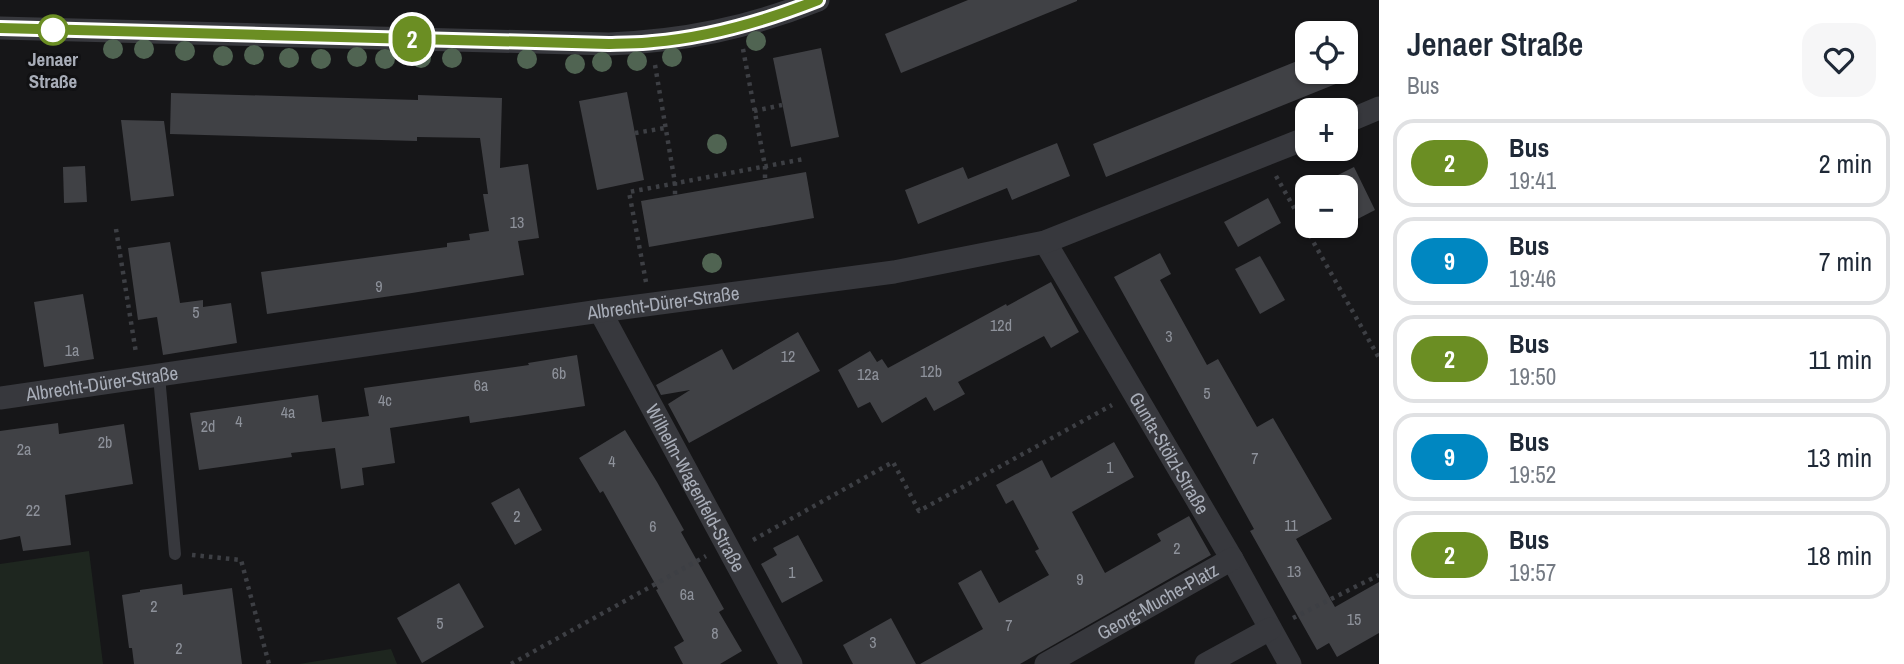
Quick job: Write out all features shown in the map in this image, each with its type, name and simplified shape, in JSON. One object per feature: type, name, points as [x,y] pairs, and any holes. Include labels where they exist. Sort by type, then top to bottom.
[{"type":"street","points":[[0,28],[620,44],[718,32],[818,0]]},
{"type":"street","points":[[1358,117],[1379,108]]},
{"type":"street","name":"Albrecht-Dürer-Straße","points":[[0,398],[600,311],[894,272],[1045,243],[1295,143]]},
{"type":"street","name":"Gunta-Stölzl-Straße","points":[[1045,243],[1232,559],[1290,664]]},
{"type":"street","name":"Wilhelm-Wagenfeld-Straße","points":[[600,311],[791,664]]},
{"type":"street","name":"Georg-Muche-Platz","points":[[1046,664],[1232,559]]},
{"type":"street","points":[[1206,664],[1270,629]]},
{"type":"lane","points":[[150,377],[175,554]]},
{"type":"path","points":[[743,52],[765,166],[765,179]]},
{"type":"path","points":[[655,66],[676,195]]},
{"type":"path","points":[[754,111],[782,105]]},
{"type":"path","points":[[635,133],[665,128]]},
{"type":"path","points":[[1266,156],[1379,358]]},
{"type":"path","points":[[651,304],[629,192],[804,159]]},
{"type":"path","points":[[116,229],[150,377]]},
{"type":"path","points":[[511,664],[893,462],[919,511],[1134,393]]},
{"type":"path","points":[[175,554],[241,559],[269,664]]},
{"type":"path","points":[[1270,629],[1379,575]]},
{"type":"shaded area","points":[[89,551],[103,664],[0,664],[0,564]]},
{"type":"shaded area","points":[[391,649],[397,664],[299,664]]},
{"type":"building","points":[[968,0],[1077,1],[901,73],[885,34]]},
{"type":"building","points":[[821,48],[839,137],[791,147],[773,58]]},
{"type":"building","points":[[1295,62],[1295,84],[1336,84],[1295,98],[1295,100],[1106,177],[1093,144]]},
{"type":"building","points":[[627,92],[644,180],[597,190],[579,101]]},
{"type":"building","points":[[171,93],[418,100],[418,95],[502,98],[500,168],[528,164],[539,238],[518,241],[524,275],[267,314],[261,272],[447,247],[447,243],[470,240],[469,234],[489,231],[483,194],[488,194],[480,138],[417,137],[417,141],[170,134]]},
{"type":"building","points":[[121,120],[164,121],[174,196],[131,201]]},
{"type":"building","points":[[1057,143],[1070,176],[1012,200],[1007,188],[918,224],[905,190],[963,167],[968,179]]},
{"type":"building","points":[[85,166],[87,202],[64,203],[63,167]]},
{"type":"building","points":[[1354,167],[1358,175],[1338,175]]},
{"type":"building","points":[[806,172],[814,218],[649,247],[641,201]]},
{"type":"building","points":[[1358,175],[1375,210],[1358,219]]},
{"type":"building","points":[[1268,198],[1281,223],[1238,247],[1224,222]]},
{"type":"building","points":[[170,242],[180,303],[203,300],[203,307],[231,303],[237,343],[163,355],[157,317],[138,320],[128,248]]},
{"type":"building","points":[[1160,253],[1171,274],[1160,280],[1207,365],[1218,359],[1257,427],[1273,418],[1332,519],[1296,539],[1335,607],[1379,582],[1379,633],[1337,657],[1329,643],[1317,650],[1250,531],[1254,529],[1114,277]]},
{"type":"building","points":[[1260,256],[1285,300],[1260,314],[1235,269]]},
{"type":"building","points":[[1051,282],[1079,332],[1051,348],[1044,336],[958,382],[965,394],[934,411],[926,397],[882,423],[870,402],[858,408],[838,370],[870,351],[877,362],[882,359],[888,368]]},
{"type":"building","points":[[83,294],[94,359],[44,367],[34,302]]},
{"type":"building","points":[[798,332],[820,371],[689,443],[668,404],[690,390],[661,395],[656,385],[722,349],[733,370]]},
{"type":"building","points":[[577,355],[585,406],[470,423],[469,416],[390,428],[395,463],[362,468],[364,485],[341,489],[335,448],[199,470],[190,413],[318,395],[322,422],[369,416],[364,388],[529,365],[528,363]]},
{"type":"building","points":[[58,423],[59,434],[124,424],[133,484],[65,495],[71,545],[23,551],[20,536],[0,540],[0,431]]},
{"type":"building","points":[[625,430],[684,530],[681,532],[724,609],[719,612],[742,651],[720,664],[683,664],[674,647],[684,641],[656,590],[658,589],[603,491],[600,493],[579,458]]},
{"type":"building","points":[[1114,442],[1134,477],[1072,512],[1105,573],[1161,541],[1157,534],[1189,516],[1211,555],[1020,664],[920,664],[983,629],[958,583],[981,570],[999,603],[1049,575],[1035,551],[1039,549],[1013,500],[1006,504],[996,485],[1042,460],[1051,478]]},
{"type":"building","points":[[519,488],[542,530],[515,545],[491,503]]},
{"type":"building","points":[[798,535],[823,581],[782,603],[761,564],[777,555],[773,548]]},
{"type":"building","points":[[459,583],[484,627],[422,663],[397,618]]},
{"type":"building","points":[[182,584],[183,595],[232,588],[242,664],[134,664],[132,648],[129,648],[122,595]]},
{"type":"building","points":[[891,618],[916,664],[853,664],[843,645]]},
{"type":"bus line","name":"2","points":[[0,28],[609,44],[653,42],[718,32],[818,0]]},
{"type":"place","name":"Jenaer Straße","points":[[53,30]]}]
